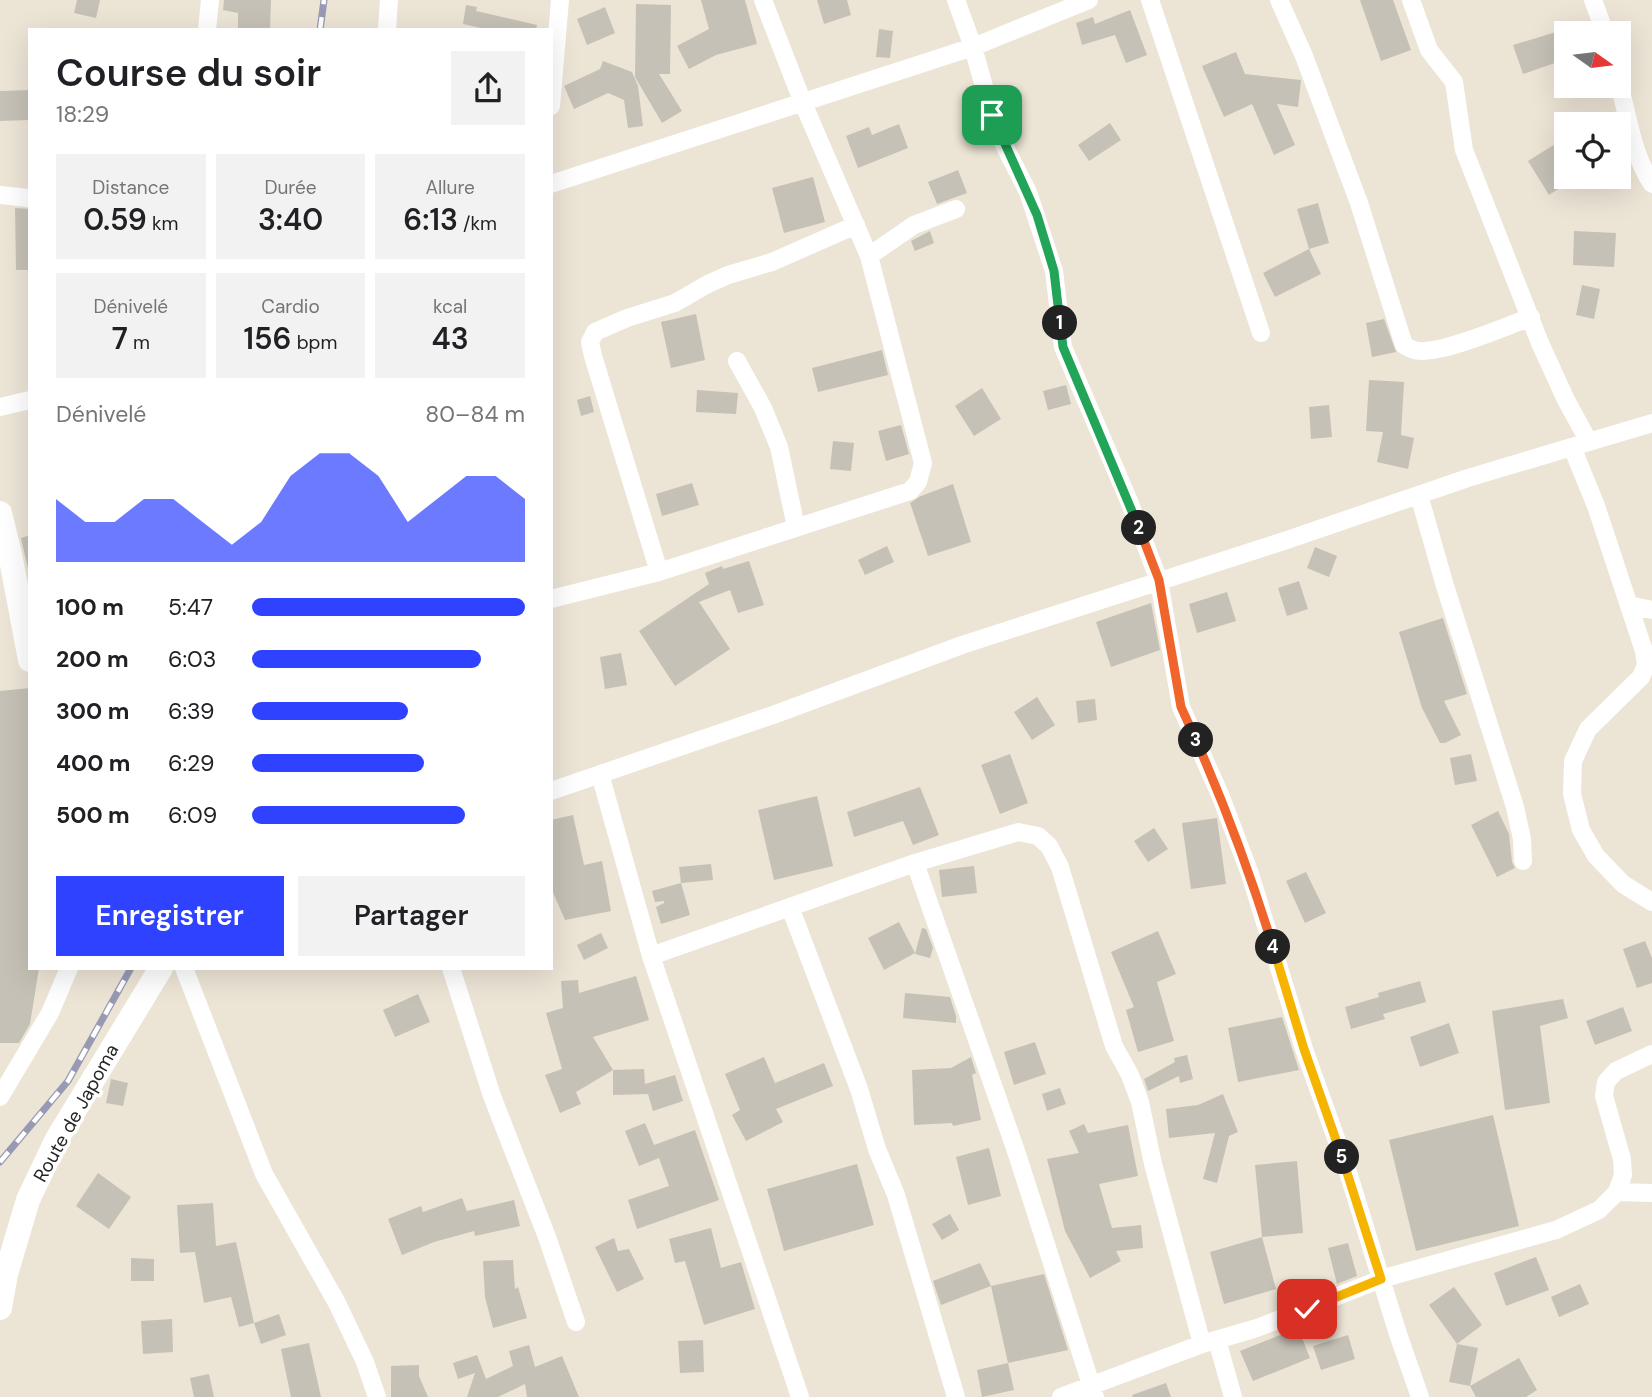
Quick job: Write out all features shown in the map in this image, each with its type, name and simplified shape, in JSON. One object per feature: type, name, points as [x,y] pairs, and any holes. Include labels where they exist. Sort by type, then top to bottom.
[{"type":"street","points":[[207,28],[209,0]]},
{"type":"street","points":[[387,28],[389,0]]},
{"type":"street","points":[[553,82],[560,0]]},
{"type":"street","points":[[553,598],[659,572],[910,491],[918,482],[923,463],[869,256],[803,103],[763,0]]},
{"type":"street","points":[[956,0],[973,47],[992,115],[1028,192],[1051,260],[1059,302],[1063,347],[1129,501],[1159,580],[1181,707],[1221,797],[1250,874],[1304,1049],[1347,1169],[1420,1397]]},
{"type":"street","points":[[553,183],[973,47],[1089,0]]},
{"type":"street","points":[[1150,0],[1261,333]]},
{"type":"street","points":[[1279,0],[1304,57],[1355,191],[1404,345],[1413,350],[1427,351],[1465,341],[1531,317]]},
{"type":"street","points":[[1411,0],[1429,50],[1454,82],[1464,150],[1566,400],[1590,442]]},
{"type":"street","points":[[1593,0],[1601,21]]},
{"type":"street","points":[[1623,98],[1636,146],[1652,184]]},
{"type":"street","points":[[0,195],[28,198]]},
{"type":"street","points":[[869,256],[914,225],[956,209]]},
{"type":"street","points":[[659,572],[593,356],[590,342],[595,332],[627,318],[675,303],[708,284],[772,262],[856,225]]},
{"type":"street","points":[[737,361],[763,408],[779,447],[796,527]]},
{"type":"street","points":[[0,407],[28,400]]},
{"type":"street","points":[[553,790],[773,715],[962,645],[1419,495],[1652,423]]},
{"type":"street","points":[[1572,447],[1597,506],[1644,651],[1646,665],[1641,677],[1588,729],[1573,761],[1572,794],[1581,830],[1596,856],[1623,884],[1652,902]]},
{"type":"street","points":[[1419,495],[1448,599],[1515,807],[1522,839],[1523,861]]},
{"type":"street","points":[[0,513],[5,556],[28,652]]},
{"type":"street","points":[[1629,605],[1652,610]]},
{"type":"street","points":[[600,774],[651,956],[800,1397]]},
{"type":"street","points":[[651,956],[915,863],[1018,832],[1038,835],[1049,846],[1060,867],[1114,1046],[1130,1075],[1140,1102],[1153,1164],[1209,1342],[1233,1397]]},
{"type":"street","points":[[915,863],[1016,1151],[1094,1391]]},
{"type":"street","points":[[790,907],[896,1195],[956,1397]]},
{"type":"street","points":[[0,1097],[50,1013],[68,970]]},
{"type":"street","name":"Route de Japoma","points":[[0,1308],[6,1274],[28,1200],[45,1164],[57,1139],[161,970]]},
{"type":"street","points":[[185,970],[264,1174],[337,1303],[365,1362],[377,1397]]},
{"type":"street","points":[[452,970],[492,1096],[547,1237],[576,1322]]},
{"type":"street","points":[[1061,1397],[1094,1391],[1209,1342],[1257,1328],[1381,1279],[1556,1230],[1599,1210],[1617,1192],[1623,1175],[1622,1159],[1604,1096],[1606,1082],[1616,1071],[1652,1054]]},
{"type":"street","points":[[1617,1192],[1652,1194]]},
{"type":"building","points":[[77,0],[100,0],[96,18],[74,13]]},
{"type":"building","points":[[224,0],[271,0],[270,28],[238,28],[238,13],[223,10]]},
{"type":"building","points":[[701,0],[745,0],[757,44],[716,55],[689,69],[677,46],[709,29]]},
{"type":"building","points":[[817,0],[847,0],[851,15],[824,24]]},
{"type":"building","points":[[1360,0],[1393,0],[1411,50],[1381,61]]},
{"type":"building","points":[[636,4],[671,5],[670,74],[659,74],[682,111],[662,123],[635,77]]},
{"type":"building","points":[[466,5],[477,7],[476,11],[537,25],[536,28],[481,28],[463,24]]},
{"type":"building","points":[[605,7],[615,33],[587,45],[577,19]]},
{"type":"building","points":[[1130,10],[1147,55],[1126,63],[1115,35],[1082,45],[1076,23],[1093,17],[1095,24]]},
{"type":"building","points":[[879,29],[893,31],[890,58],[876,57]]},
{"type":"building","points":[[1554,33],[1554,63],[1523,74],[1513,45]]},
{"type":"building","points":[[1236,52],[1245,74],[1301,80],[1298,107],[1277,104],[1295,145],[1274,155],[1252,104],[1224,117],[1202,66]]},
{"type":"building","points":[[603,61],[632,72],[638,86],[643,126],[628,128],[624,100],[608,93],[574,109],[564,86],[600,69]]},
{"type":"building","points":[[28,90],[28,120],[0,121],[0,91]]},
{"type":"building","points":[[1110,123],[1121,140],[1089,161],[1078,145]]},
{"type":"building","points":[[899,124],[908,148],[858,168],[846,136],[869,127],[872,135]]},
{"type":"building","points":[[1554,145],[1554,189],[1558,189],[1549,195],[1528,161]]},
{"type":"building","points":[[958,170],[967,193],[937,204],[928,182]]},
{"type":"building","points":[[813,177],[825,222],[784,233],[772,188]]},
{"type":"building","points":[[1318,203],[1329,243],[1309,249],[1297,209]]},
{"type":"building","points":[[15,208],[28,209],[28,270],[16,270]]},
{"type":"building","points":[[930,231],[934,243],[915,251],[911,241]]},
{"type":"building","points":[[1574,231],[1616,233],[1614,267],[1573,265]]},
{"type":"building","points":[[1309,249],[1321,274],[1275,297],[1263,273]]},
{"type":"building","points":[[1582,285],[1600,289],[1594,319],[1576,315]]},
{"type":"building","points":[[696,314],[705,360],[671,368],[661,322]]},
{"type":"building","points":[[1384,319],[1396,352],[1372,357],[1366,323]]},
{"type":"building","points":[[882,350],[888,375],[818,392],[812,368]]},
{"type":"building","points":[[1369,380],[1404,382],[1401,435],[1414,438],[1408,469],[1377,462],[1383,432],[1366,431]]},
{"type":"building","points":[[1066,385],[1071,404],[1048,410],[1043,391]]},
{"type":"building","points":[[982,388],[1001,419],[974,436],[955,406]]},
{"type":"building","points":[[697,390],[738,393],[736,414],[696,412]]},
{"type":"building","points":[[590,396],[594,412],[581,416],[577,400]]},
{"type":"building","points":[[1329,405],[1332,437],[1311,439],[1309,407]]},
{"type":"building","points":[[901,425],[909,454],[886,461],[878,431]]},
{"type":"building","points":[[833,441],[854,443],[851,471],[830,469]]},
{"type":"building","points":[[692,483],[699,505],[662,516],[656,494]]},
{"type":"building","points":[[953,484],[971,542],[928,556],[910,503]]},
{"type":"building","points":[[28,536],[28,569],[21,538]]},
{"type":"building","points":[[887,546],[894,562],[865,575],[858,560]]},
{"type":"building","points":[[1315,547],[1337,556],[1329,577],[1307,568]]},
{"type":"building","points":[[749,561],[764,605],[738,613],[730,590],[699,602],[730,649],[675,686],[639,631],[709,584],[705,573],[722,566],[723,569]]},
{"type":"building","points":[[1299,581],[1308,609],[1287,616],[1278,588]]},
{"type":"building","points":[[1227,592],[1236,621],[1197,633],[1189,604]]},
{"type":"building","points":[[1151,603],[1160,650],[1111,667],[1096,622]]},
{"type":"building","points":[[1443,618],[1467,694],[1444,701],[1461,735],[1440,743],[1422,708],[1399,632]]},
{"type":"building","points":[[621,653],[627,685],[605,689],[600,657]]},
{"type":"building","points":[[28,688],[28,970],[39,970],[30,1024],[19,1043],[0,1043],[0,691]]},
{"type":"building","points":[[1037,697],[1055,725],[1032,740],[1014,712]]},
{"type":"building","points":[[1095,699],[1097,720],[1078,723],[1076,701]]},
{"type":"building","points":[[1010,754],[1028,803],[1000,814],[981,765]]},
{"type":"building","points":[[1471,754],[1477,781],[1455,785],[1450,758]]},
{"type":"building","points":[[920,787],[939,835],[913,845],[903,821],[854,837],[847,812]]},
{"type":"building","points":[[817,796],[833,866],[774,880],[758,810]]},
{"type":"building","points":[[1498,811],[1509,834],[1515,868],[1497,877],[1471,825]]},
{"type":"building","points":[[573,815],[584,865],[602,861],[611,911],[565,920],[553,893],[553,820]]},
{"type":"building","points":[[1217,818],[1226,884],[1191,889],[1182,823]]},
{"type":"building","points":[[1154,828],[1168,849],[1148,862],[1134,841]]},
{"type":"building","points":[[711,864],[713,880],[681,883],[679,867]]},
{"type":"building","points":[[974,866],[977,893],[942,897],[939,870]]},
{"type":"building","points":[[1306,872],[1326,913],[1305,923],[1286,881]]},
{"type":"building","points":[[681,883],[690,915],[661,924],[656,907],[664,901],[655,902],[652,891]]},
{"type":"building","points":[[899,922],[915,953],[884,970],[868,938]]},
{"type":"building","points":[[922,928],[926,929],[933,948],[930,958],[915,954]]},
{"type":"building","points":[[1158,931],[1176,974],[1157,982],[1174,1041],[1138,1052],[1126,1010],[1134,1007],[1111,952]]},
{"type":"building","points":[[601,933],[608,948],[584,960],[577,945]]},
{"type":"building","points":[[1645,941],[1652,958],[1652,983],[1637,988],[1623,949]]},
{"type":"building","points":[[636,976],[649,1020],[593,1037],[613,1070],[576,1092],[581,1104],[560,1113],[545,1075],[562,1069],[546,1013],[563,1008],[561,981],[578,980],[579,993]]},
{"type":"building","points":[[1420,981],[1426,1002],[1383,1014],[1385,1019],[1351,1029],[1345,1007],[1379,997],[1378,993]]},
{"type":"building","points":[[905,993],[950,997],[956,1023],[903,1018]]},
{"type":"building","points":[[418,994],[430,1022],[395,1037],[383,1010]]},
{"type":"building","points":[[1563,999],[1568,1018],[1540,1026],[1550,1103],[1505,1110],[1492,1011]]},
{"type":"building","points":[[1623,1007],[1632,1031],[1595,1045],[1586,1021]]},
{"type":"building","points":[[1282,1017],[1299,1070],[1238,1082],[1228,1028]]},
{"type":"building","points":[[1449,1023],[1459,1053],[1420,1067],[1410,1037]]},
{"type":"building","points":[[1035,1042],[1046,1074],[1014,1085],[1004,1052]]},
{"type":"building","points":[[1187,1055],[1193,1079],[1180,1083],[1179,1076],[1148,1091],[1144,1079],[1175,1062],[1174,1058]]},
{"type":"building","points":[[764,1057],[775,1083],[824,1063],[833,1086],[776,1109],[783,1122],[746,1141],[732,1115],[740,1110],[725,1074]]},
{"type":"building","points":[[971,1057],[976,1073],[972,1075],[981,1120],[953,1126],[952,1123],[914,1125],[912,1070],[951,1068]]},
{"type":"building","points":[[644,1069],[645,1084],[675,1075],[683,1101],[653,1111],[648,1094],[613,1095],[613,1070]]},
{"type":"building","points":[[111,1079],[128,1083],[123,1106],[106,1103]]},
{"type":"building","points":[[1060,1088],[1066,1104],[1047,1111],[1042,1094]]},
{"type":"building","points":[[1223,1094],[1238,1132],[1229,1136],[1217,1183],[1203,1179],[1215,1133],[1169,1138],[1166,1109],[1198,1105]]},
{"type":"building","points":[[1493,1115],[1519,1226],[1416,1251],[1389,1140]]},
{"type":"building","points":[[645,1123],[654,1145],[695,1130],[719,1200],[637,1229],[628,1200],[669,1186],[659,1158],[639,1166],[625,1131]]},
{"type":"building","points":[[1084,1124],[1088,1133],[1128,1125],[1138,1176],[1099,1184],[1112,1228],[1141,1225],[1143,1248],[1116,1251],[1121,1261],[1090,1278],[1065,1231],[1047,1159],[1079,1153],[1069,1131]]},
{"type":"building","points":[[989,1148],[1001,1196],[968,1205],[956,1157]]},
{"type":"building","points":[[1297,1161],[1303,1233],[1262,1237],[1255,1165]]},
{"type":"building","points":[[857,1164],[874,1225],[784,1251],[767,1189]]},
{"type":"building","points":[[98,1173],[131,1197],[109,1229],[76,1206]]},
{"type":"building","points":[[462,1198],[467,1211],[514,1200],[520,1226],[475,1236],[474,1231],[434,1242],[402,1255],[388,1219],[421,1206],[423,1212]]},
{"type":"building","points":[[213,1203],[216,1246],[236,1242],[254,1323],[239,1327],[231,1297],[204,1303],[195,1252],[180,1253],[177,1205]]},
{"type":"building","points":[[950,1214],[959,1230],[942,1240],[932,1224]]},
{"type":"building","points":[[711,1228],[721,1268],[741,1262],[755,1309],[704,1325],[685,1261],[675,1263],[669,1239]]},
{"type":"building","points":[[1262,1237],[1276,1289],[1224,1304],[1210,1252]]},
{"type":"building","points":[[614,1238],[618,1251],[629,1249],[644,1279],[617,1292],[595,1247]]},
{"type":"building","points":[[1348,1243],[1357,1276],[1337,1284],[1328,1248]]},
{"type":"building","points":[[1536,1257],[1549,1290],[1506,1306],[1494,1273]]},
{"type":"building","points":[[131,1258],[154,1259],[154,1281],[131,1281]]},
{"type":"building","points":[[513,1260],[515,1289],[518,1287],[527,1318],[493,1328],[485,1297],[483,1261]]},
{"type":"building","points":[[980,1263],[991,1286],[941,1305],[933,1281]]},
{"type":"building","points":[[1044,1274],[1068,1350],[1008,1363],[991,1286]]},
{"type":"building","points":[[1580,1284],[1589,1304],[1559,1317],[1551,1297]]},
{"type":"building","points":[[1454,1287],[1482,1325],[1457,1344],[1429,1305]]},
{"type":"building","points":[[279,1314],[286,1335],[261,1344],[254,1323]]},
{"type":"building","points":[[172,1319],[173,1352],[143,1354],[141,1321]]},
{"type":"building","points":[[1298,1328],[1310,1358],[1253,1381],[1240,1351]]},
{"type":"building","points":[[1348,1335],[1355,1359],[1321,1370],[1313,1346]]},
{"type":"building","points":[[703,1340],[704,1372],[680,1373],[678,1341]]},
{"type":"building","points":[[309,1343],[321,1397],[291,1397],[281,1349]]},
{"type":"building","points":[[1457,1344],[1478,1348],[1470,1386],[1449,1382]]},
{"type":"building","points":[[529,1345],[535,1367],[562,1356],[579,1397],[527,1397],[525,1384],[498,1397],[467,1397],[475,1373],[458,1379],[453,1363],[477,1355],[486,1379],[513,1366],[509,1351]]},
{"type":"building","points":[[1519,1358],[1537,1390],[1526,1397],[1476,1397],[1470,1386]]},
{"type":"building","points":[[1008,1363],[1014,1390],[982,1397],[977,1370]]},
{"type":"building","points":[[419,1365],[419,1376],[428,1397],[391,1397],[391,1366]]},
{"type":"building","points":[[209,1374],[214,1397],[194,1397],[190,1378]]},
{"type":"building","points":[[1166,1383],[1171,1397],[1132,1395]]},
{"type":"railway","points":[[320,28],[324,0]]},
{"type":"railway","points":[[0,1162],[68,1081],[130,970]]},
{"type":"route","points":[[992,115],[1037,215],[1054,271],[1063,347],[1129,501],[1159,580],[1181,707],[1221,797],[1250,874],[1304,1049],[1347,1169],[1381,1279],[1307,1309]]}]
